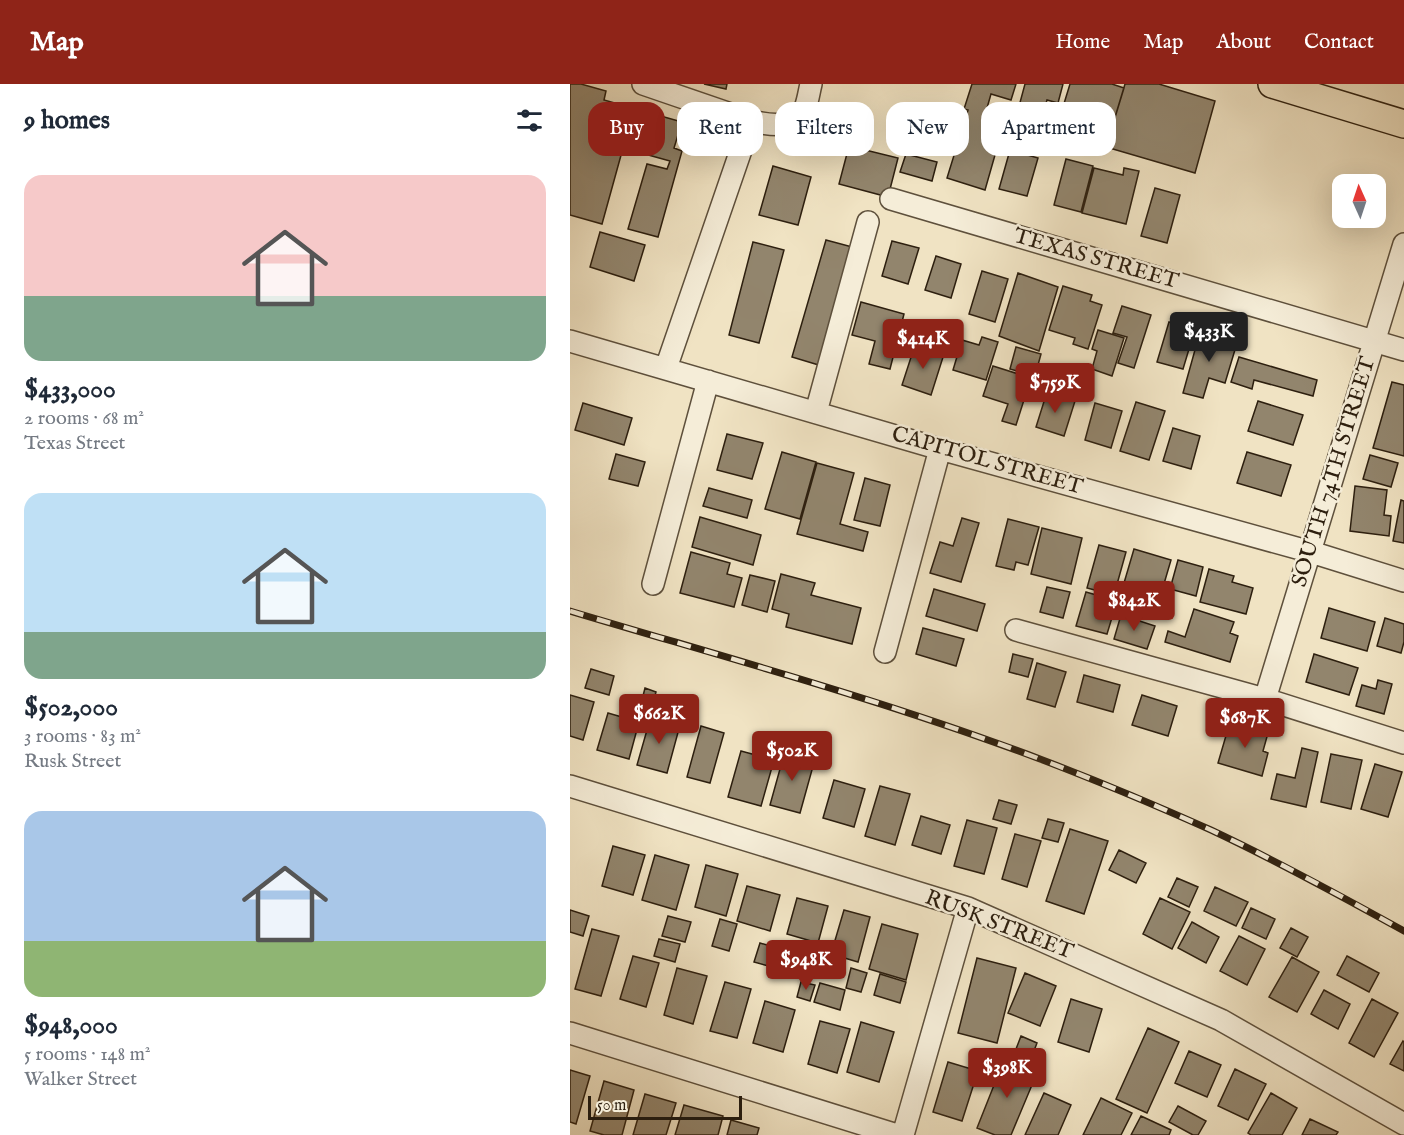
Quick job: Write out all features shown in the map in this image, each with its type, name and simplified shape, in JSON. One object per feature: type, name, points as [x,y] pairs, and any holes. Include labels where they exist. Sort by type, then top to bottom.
[{"type":"main road","points":[[1272,84],[1404,124]]},
{"type":"street","points":[[643,84],[696,102]]},
{"type":"street","points":[[763,123],[772,125],[792,122],[801,115],[805,109],[811,84]]},
{"type":"street","points":[[666,368],[739,156]]},
{"type":"street","name":"TEXAS STREET","points":[[891,199],[1404,350]]},
{"type":"street","points":[[816,412],[868,222]]},
{"type":"street","name":"SOUTH 74TH STREET","points":[[1265,699],[1404,244]]},
{"type":"street","name":"CAPITOL STREET","points":[[570,341],[940,449],[1311,552],[1404,581]]},
{"type":"street","points":[[653,584],[708,381]]},
{"type":"street","points":[[885,652],[940,449]]},
{"type":"street","points":[[1016,630],[1265,699],[1404,743]]},
{"type":"street","name":"RUSK STREET","points":[[570,786],[969,908],[1221,1020],[1404,1124]]},
{"type":"street","points":[[903,1135],[969,908]]},
{"type":"street","points":[[570,1033],[897,1135]]},
{"type":"building","points":[[570,84],[581,84],[606,91],[604,100],[611,102],[588,102],[588,156],[621,156],[602,224],[570,215]]},
{"type":"building","points":[[704,84],[727,84],[726,89]]},
{"type":"building","points":[[972,84],[1016,84],[1011,100],[991,94],[989,102],[981,102],[981,156],[995,156],[985,190],[947,178],[954,156],[969,156],[969,102],[966,102]]},
{"type":"building","points":[[1025,84],[1063,84],[1058,102],[1047,100],[1046,102],[1020,102]]},
{"type":"building","points":[[1070,84],[1112,84],[1124,88],[1116,114],[1116,102],[1064,102]]},
{"type":"building","points":[[1125,84],[1159,84],[1215,101],[1195,173],[1116,150],[1116,114]]},
{"type":"building","points":[[665,117],[677,121],[677,138],[674,148],[677,149],[677,156],[681,156],[658,237],[628,229],[647,164],[667,169],[670,161],[652,156],[665,156]]},
{"type":"building","points":[[874,152],[898,158],[888,197],[839,184],[846,156],[874,156]]},
{"type":"building","points":[[905,156],[937,162],[932,181],[900,172]]},
{"type":"building","points":[[1008,156],[1038,158],[1027,196],[999,189]]},
{"type":"building","points":[[1066,159],[1093,166],[1081,212],[1054,205]]},
{"type":"building","points":[[773,166],[811,177],[798,225],[759,215]]},
{"type":"building","points":[[1094,168],[1123,175],[1124,168],[1139,171],[1126,224],[1082,213]]},
{"type":"building","points":[[1155,188],[1180,195],[1167,243],[1141,236]]},
{"type":"building","points":[[600,232],[645,245],[634,281],[590,267]]},
{"type":"building","points":[[826,240],[856,248],[822,366],[792,357]]},
{"type":"building","points":[[892,241],[919,248],[908,284],[882,276]]},
{"type":"building","points":[[753,242],[784,250],[759,343],[729,335]]},
{"type":"building","points":[[936,256],[961,264],[951,298],[925,290]]},
{"type":"building","points":[[982,271],[1008,279],[995,322],[969,314]]},
{"type":"building","points":[[1018,273],[1058,287],[1039,351],[999,336]]},
{"type":"building","points":[[1063,286],[1092,295],[1090,301],[1102,305],[1088,349],[1073,344],[1075,338],[1049,330]]},
{"type":"building","points":[[861,302],[904,314],[890,369],[869,364],[875,341],[852,335]]},
{"type":"building","points":[[1122,306],[1151,315],[1134,368],[1118,363],[1127,337],[1113,333]]},
{"type":"building","points":[[1169,322],[1195,329],[1183,369],[1157,362]]},
{"type":"building","points":[[1098,330],[1124,338],[1112,376],[1092,369],[1097,351],[1092,349]]},
{"type":"building","points":[[1200,332],[1237,343],[1225,383],[1209,378],[1203,398],[1183,393]]},
{"type":"building","points":[[982,337],[998,342],[986,380],[953,370],[962,340],[979,345]]},
{"type":"building","points":[[915,345],[944,354],[931,395],[902,385]]},
{"type":"building","points":[[1016,347],[1041,354],[1035,376],[1010,369]]},
{"type":"building","points":[[1239,357],[1317,380],[1313,396],[1254,380],[1252,389],[1231,382]]},
{"type":"building","points":[[993,366],[1031,378],[1016,425],[1002,421],[1008,404],[983,396]]},
{"type":"building","points":[[1392,382],[1404,385],[1404,456],[1373,448]]},
{"type":"building","points":[[1047,392],[1075,401],[1064,436],[1036,427]]},
{"type":"building","points":[[1258,401],[1303,415],[1293,445],[1248,431]]},
{"type":"building","points":[[1136,402],[1165,411],[1149,460],[1120,451]]},
{"type":"building","points":[[583,403],[632,418],[624,445],[575,430]]},
{"type":"building","points":[[1095,403],[1122,411],[1111,448],[1085,440]]},
{"type":"building","points":[[1173,428],[1200,436],[1191,469],[1163,461]]},
{"type":"building","points":[[727,434],[763,443],[752,479],[717,470]]},
{"type":"building","points":[[782,452],[816,462],[800,519],[765,509]]},
{"type":"building","points":[[1247,452],[1291,465],[1281,496],[1237,483]]},
{"type":"building","points":[[616,454],[645,462],[638,486],[609,479]]},
{"type":"building","points":[[1370,455],[1398,463],[1391,487],[1363,479]]},
{"type":"building","points":[[817,463],[854,473],[840,524],[868,532],[863,551],[797,534]]},
{"type":"building","points":[[865,478],[890,485],[880,526],[854,520]]},
{"type":"building","points":[[1355,486],[1387,490],[1384,515],[1391,516],[1389,536],[1350,531]]},
{"type":"building","points":[[709,488],[752,500],[747,518],[703,506]]},
{"type":"building","points":[[1401,500],[1404,501],[1404,543],[1393,541]]},
{"type":"building","points":[[700,517],[761,535],[753,565],[692,547]]},
{"type":"building","points":[[962,518],[979,523],[961,582],[930,573],[940,542],[953,546]]},
{"type":"building","points":[[1008,519],[1039,527],[1028,565],[1016,562],[1014,570],[996,566]]},
{"type":"building","points":[[1042,528],[1082,538],[1071,584],[1031,574]]},
{"type":"building","points":[[1099,545],[1126,552],[1114,595],[1087,588]]},
{"type":"building","points":[[1134,549],[1171,560],[1161,594],[1124,583]]},
{"type":"building","points":[[691,552],[730,563],[727,574],[742,578],[734,607],[680,593]]},
{"type":"building","points":[[1178,560],[1203,567],[1196,596],[1170,589]]},
{"type":"building","points":[[1209,569],[1234,576],[1232,582],[1253,588],[1246,614],[1200,602]]},
{"type":"building","points":[[781,574],[815,583],[811,595],[861,608],[852,644],[786,627],[789,614],[772,609]]},
{"type":"building","points":[[750,575],[775,581],[767,612],[742,605]]},
{"type":"building","points":[[1047,587],[1070,592],[1063,618],[1040,612]]},
{"type":"building","points":[[934,589],[985,604],[977,631],[926,616]]},
{"type":"building","points":[[1086,592],[1117,601],[1107,634],[1076,626]]},
{"type":"building","points":[[1329,608],[1375,622],[1367,651],[1321,638]]},
{"type":"building","points":[[1194,609],[1234,622],[1230,633],[1238,636],[1230,662],[1165,642],[1168,631],[1185,637]]},
{"type":"building","points":[[1121,615],[1155,626],[1147,649],[1114,639]]},
{"type":"building","points":[[1385,618],[1404,624],[1404,642],[1401,653],[1377,646]]},
{"type":"building","points":[[923,628],[964,639],[956,666],[916,654]]},
{"type":"building","points":[[1013,654],[1033,659],[1028,677],[1009,672]]},
{"type":"building","points":[[1314,654],[1358,668],[1349,695],[1306,682]]},
{"type":"building","points":[[1037,663],[1066,672],[1055,707],[1027,699]]},
{"type":"building","points":[[591,669],[614,676],[609,695],[585,688]]},
{"type":"building","points":[[1084,675],[1120,685],[1113,712],[1077,702]]},
{"type":"building","points":[[1378,680],[1392,684],[1384,714],[1356,706],[1362,685],[1376,689]]},
{"type":"building","points":[[645,688],[656,692],[654,699],[643,696]]},
{"type":"building","points":[[570,695],[594,702],[583,740],[570,736]]},
{"type":"building","points":[[1142,695],[1177,706],[1168,736],[1132,725]]},
{"type":"building","points":[[682,699],[698,704],[695,716],[678,711]]},
{"type":"building","points":[[608,713],[639,722],[629,759],[597,750]]},
{"type":"building","points":[[651,716],[680,725],[667,773],[637,765]]},
{"type":"building","points":[[1230,722],[1268,733],[1263,751],[1268,753],[1262,776],[1218,763]]},
{"type":"building","points":[[701,726],[724,733],[710,783],[687,777]]},
{"type":"building","points":[[1302,748],[1318,752],[1306,807],[1271,799],[1277,774],[1295,778]]},
{"type":"building","points":[[741,751],[774,760],[761,806],[728,797]]},
{"type":"building","points":[[785,751],[815,759],[800,813],[770,805]]},
{"type":"building","points":[[1331,754],[1362,760],[1351,809],[1321,802]]},
{"type":"building","points":[[1375,764],[1402,772],[1388,817],[1361,809]]},
{"type":"building","points":[[834,780],[865,789],[854,827],[823,818]]},
{"type":"building","points":[[880,786],[910,794],[895,845],[865,836]]},
{"type":"building","points":[[999,800],[1017,805],[1011,824],[993,819]]},
{"type":"building","points":[[921,816],[950,825],[941,854],[912,845]]},
{"type":"building","points":[[1048,819],[1064,823],[1058,842],[1042,838]]},
{"type":"building","points":[[967,820],[997,828],[984,874],[954,866]]},
{"type":"building","points":[[1070,829],[1108,841],[1084,914],[1046,901]]},
{"type":"building","points":[[1015,834],[1041,841],[1027,887],[1002,879]]},
{"type":"building","points":[[613,846],[645,855],[633,895],[602,886]]},
{"type":"building","points":[[1119,850],[1146,863],[1136,883],[1109,870]]},
{"type":"building","points":[[655,855],[689,865],[676,910],[642,900]]},
{"type":"building","points":[[706,865],[738,874],[726,916],[695,907]]},
{"type":"building","points":[[1177,878],[1198,887],[1189,907],[1168,897]]},
{"type":"building","points":[[747,886],[780,895],[770,931],[737,921]]},
{"type":"building","points":[[1215,887],[1248,902],[1236,926],[1204,911]]},
{"type":"building","points":[[797,898],[828,906],[818,943],[787,934]]},
{"type":"building","points":[[1160,898],[1190,912],[1172,949],[1143,934]]},
{"type":"building","points":[[1251,908],[1275,919],[1266,939],[1242,928]]},
{"type":"building","points":[[570,910],[589,916],[583,936],[570,932]]},
{"type":"building","points":[[844,910],[870,917],[858,962],[831,954]]},
{"type":"building","points":[[668,916],[691,922],[685,942],[662,936]]},
{"type":"building","points":[[720,919],[737,924],[729,951],[712,946]]},
{"type":"building","points":[[1192,922],[1219,937],[1206,963],[1178,948]]},
{"type":"building","points":[[882,924],[918,934],[906,980],[869,969]]},
{"type":"building","points":[[1291,928],[1308,937],[1297,957],[1280,948]]},
{"type":"building","points":[[592,929],[619,936],[601,996],[575,989]]},
{"type":"building","points":[[1239,936],[1265,949],[1247,985],[1220,971]]},
{"type":"building","points":[[659,939],[680,944],[675,962],[654,956]]},
{"type":"building","points":[[760,943],[777,948],[772,967],[754,962]]},
{"type":"building","points":[[809,955],[822,959],[817,975],[804,972]]},
{"type":"building","points":[[633,956],[659,963],[646,1007],[620,999]]},
{"type":"building","points":[[1347,956],[1379,973],[1369,992],[1337,975]]},
{"type":"building","points":[[1292,957],[1319,972],[1297,1012],[1269,997]]},
{"type":"building","points":[[977,958],[1016,968],[997,1043],[958,1033]]},
{"type":"building","points":[[677,968],[707,976],[693,1024],[664,1015]]},
{"type":"building","points":[[851,968],[867,973],[861,992],[846,988]]},
{"type":"building","points":[[1025,973],[1056,986],[1040,1026],[1008,1013]]},
{"type":"building","points":[[880,974],[906,982],[900,1003],[874,995]]},
{"type":"building","points":[[725,982],[751,989],[737,1038],[710,1031]]},
{"type":"building","points":[[801,982],[815,985],[810,1001],[797,997]]},
{"type":"building","points":[[820,983],[845,990],[840,1010],[814,1002]]},
{"type":"building","points":[[1324,990],[1350,1004],[1338,1029],[1311,1014]]},
{"type":"building","points":[[1071,999],[1102,1009],[1089,1052],[1058,1042]]},
{"type":"building","points":[[1372,999],[1398,1013],[1374,1057],[1349,1043]]},
{"type":"building","points":[[765,1001],[795,1010],[783,1052],[753,1043]]},
{"type":"building","points":[[820,1021],[850,1029],[837,1073],[808,1064]]},
{"type":"building","points":[[861,1022],[894,1032],[879,1082],[847,1072]]},
{"type":"building","points":[[1148,1028],[1179,1042],[1147,1113],[1116,1099]]},
{"type":"building","points":[[1021,1036],[1037,1043],[1032,1056],[1016,1049]]},
{"type":"building","points":[[1404,1042],[1404,1071],[1390,1064]]},
{"type":"building","points":[[1189,1051],[1221,1065],[1207,1097],[1175,1083]]},
{"type":"building","points":[[1004,1060],[1037,1073],[1011,1135],[995,1135],[977,1128]]},
{"type":"building","points":[[948,1062],[978,1071],[962,1121],[933,1112]]},
{"type":"building","points":[[1235,1069],[1266,1084],[1248,1120],[1218,1106]]},
{"type":"building","points":[[570,1070],[590,1076],[576,1124],[570,1122]]},
{"type":"building","points":[[604,1081],[634,1090],[622,1135],[604,1135],[590,1131]]},
{"type":"building","points":[[1044,1093],[1071,1105],[1058,1135],[1025,1135]]},
{"type":"building","points":[[1271,1093],[1297,1108],[1282,1135],[1251,1135],[1248,1133]]},
{"type":"building","points":[[645,1094],[676,1103],[666,1135],[633,1135]]},
{"type":"building","points":[[1101,1098],[1132,1113],[1121,1135],[1083,1135]]},
{"type":"building","points":[[684,1105],[723,1116],[718,1135],[675,1135]]},
{"type":"building","points":[[1178,1106],[1206,1121],[1198,1135],[1193,1135],[1169,1122]]},
{"type":"building","points":[[1141,1116],[1171,1130],[1169,1135],[1131,1135]]},
{"type":"building","points":[[1310,1119],[1338,1132],[1336,1135],[1302,1135]]},
{"type":"building","points":[[731,1120],[759,1128],[757,1135],[727,1135]]},
{"type":"railway","points":[[570,611],[865,699],[1040,759],[1211,830],[1284,866],[1404,931]]}]
